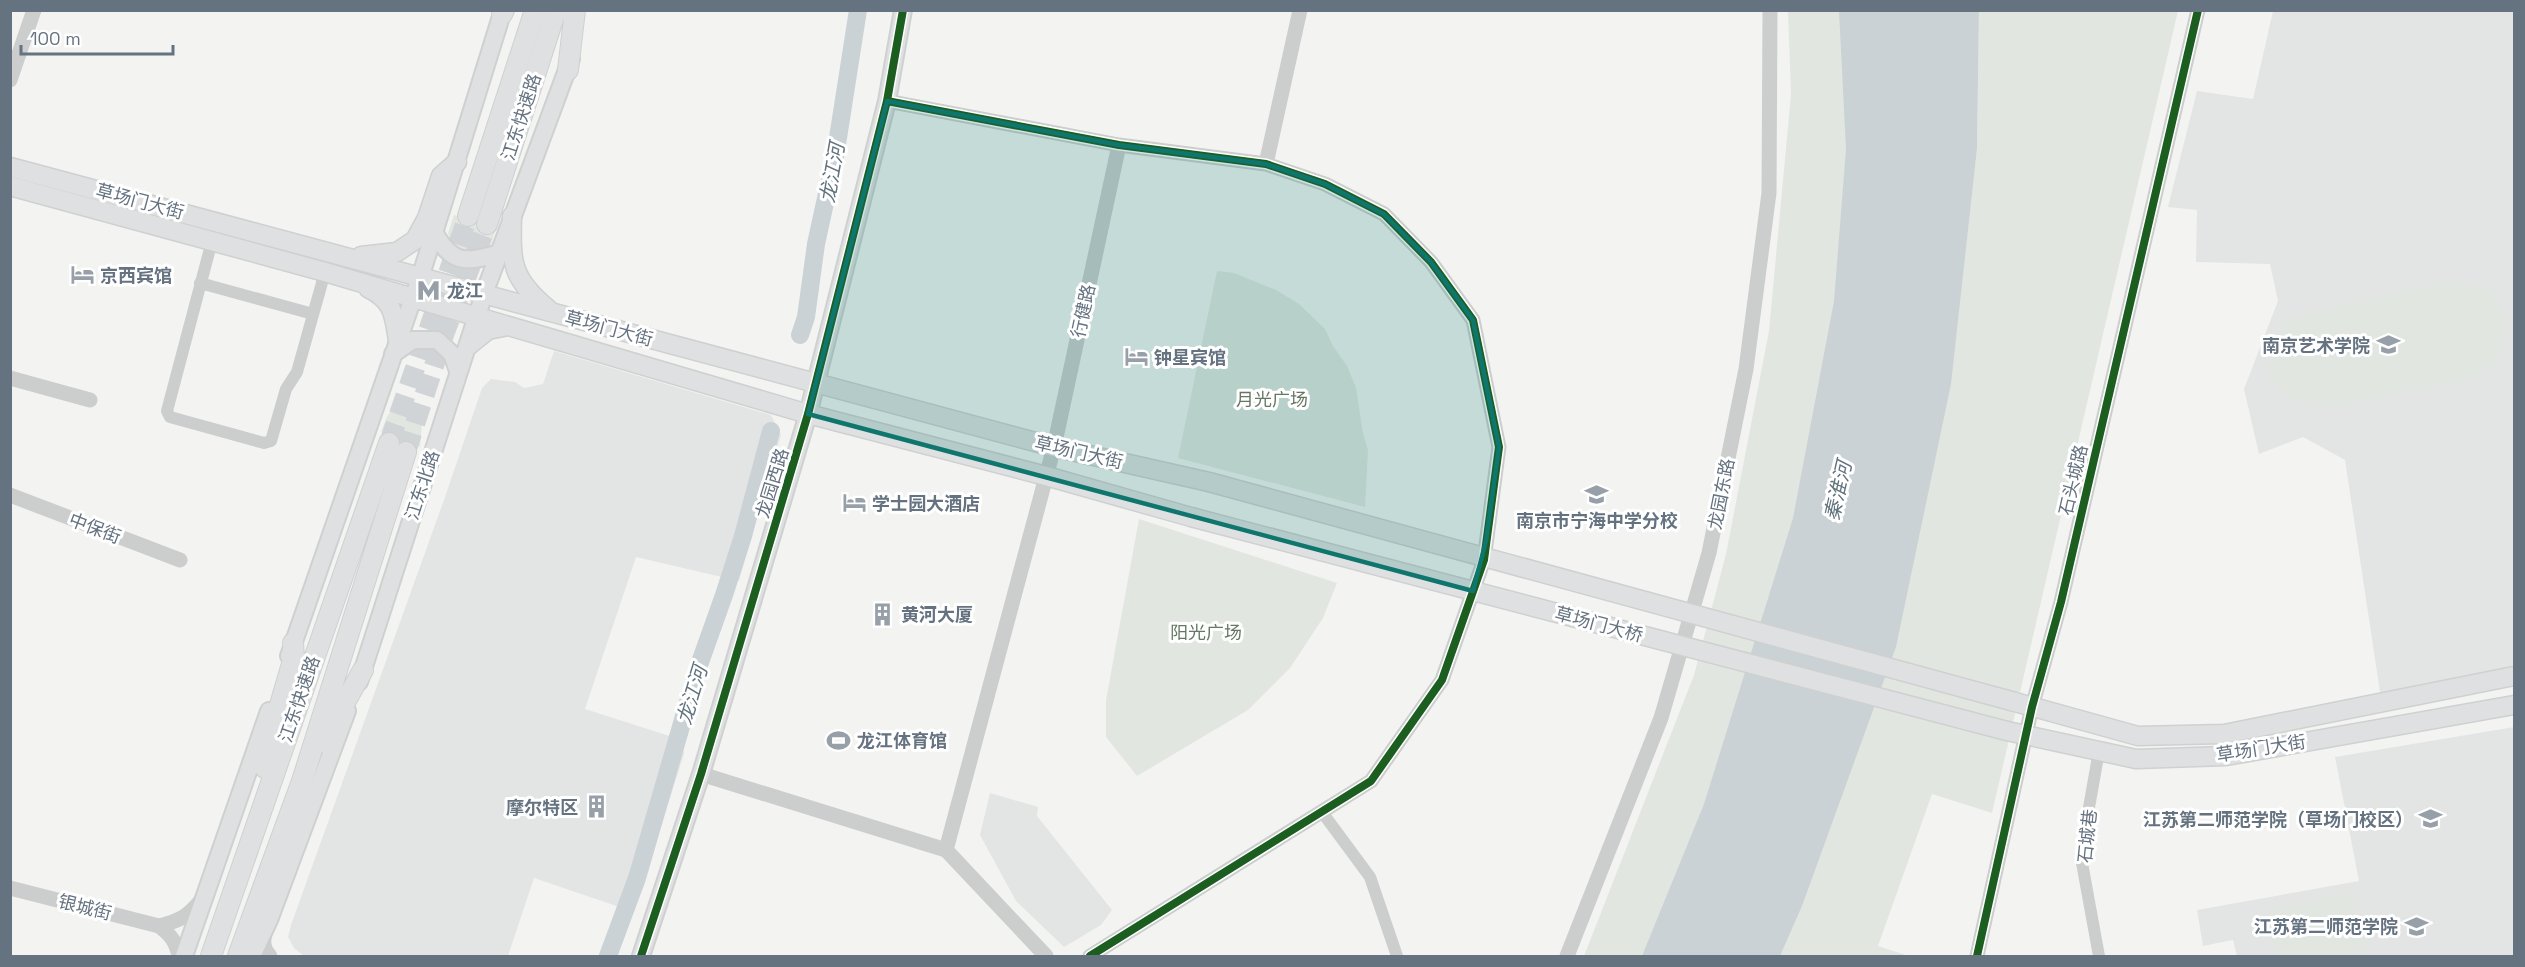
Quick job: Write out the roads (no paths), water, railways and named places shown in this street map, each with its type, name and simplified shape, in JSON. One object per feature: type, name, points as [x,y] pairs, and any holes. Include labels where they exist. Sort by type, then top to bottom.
[{"type":"highway","name":"江东快速路","points":[[468,216],[527,37],[533,10]]},
{"type":"highway","name":"江东快速路","points":[[487,224],[556,10]]},
{"type":"highway","points":[[568,70],[575,10]]},
{"type":"highway","name":"江东快速路","points":[[211,957],[257,818],[398,447],[302,781],[238,957]]},
{"type":"highway","points":[[257,818],[267,749],[294,657],[293,643]]},
{"type":"highway","points":[[302,781],[363,670]]},
{"type":"main road","name":"江东北路","points":[[252,957],[363,670],[458,371],[512,216],[568,70],[584,10]]},
{"type":"main road","name":"龙园西路","points":[[640,957],[701,774],[808,414],[887,101],[903,10]]},
{"type":"main road","points":[[184,957],[421,275],[433,230],[457,162],[503,12]]},
{"type":"main road","points":[[351,258],[397,252],[415,240],[427,218],[441,176],[457,162]]},
{"type":"main road","name":"草场门大街","points":[[10,167],[421,275],[551,313],[1054,447],[1209,482]]},
{"type":"main road","name":"草场门大街","points":[[10,186],[325,272],[808,414],[1046,476],[1191,517]]},
{"type":"main road","points":[[512,216],[514,270],[534,298],[551,313]]},
{"type":"main road","points":[[433,230],[443,248],[459,259],[478,259],[500,254]]},
{"type":"main road","points":[[353,280],[377,293],[394,311],[396,347]]},
{"type":"main road","points":[[468,346],[488,330],[510,326]]},
{"type":"main road","points":[[396,347],[412,340],[437,340],[452,354],[458,371]]},
{"type":"main road","name":"草场门大桥","points":[[1209,482],[2023,704]]},
{"type":"main road","name":"草场门大桥","points":[[1191,517],[2007,731]]},
{"type":"main road","name":"草场门大街","points":[[2023,704],[2138,736],[2224,734],[2514,676]]},
{"type":"main road","name":"草场门大街","points":[[2007,731],[2136,759],[2226,756],[2514,705]]},
{"type":"street","points":[[10,80],[34,10]]},
{"type":"street","points":[[1266,164],[1300,10]]},
{"type":"street","name":"龙园东路","points":[[1567,957],[1661,718],[1709,553],[1746,369],[1769,194],[1770,10]]},
{"type":"street","name":"石头城路","points":[[1977,957],[2026,736],[2023,704],[2061,602],[2198,10]]},
{"type":"street","points":[[887,101],[1119,145],[1266,164],[1325,184],[1384,214],[1431,262],[1473,320],[1499,447],[1484,560],[1442,680],[1371,781],[1090,957]]},
{"type":"street","name":"行健路","points":[[946,850],[1054,447],[1119,145]]},
{"type":"street","points":[[212,241],[167,411],[170,417],[264,443],[271,441],[286,389],[297,372],[325,272]]},
{"type":"street","points":[[200,283],[313,314]]},
{"type":"street","points":[[10,378],[90,400]]},
{"type":"street","name":"中保街","points":[[10,495],[180,560]]},
{"type":"street","name":"石城巷","points":[[2099,751],[2082,863],[2099,957]]},
{"type":"street","points":[[701,774],[946,850],[1046,957]]},
{"type":"street","points":[[1322,812],[1370,877],[1397,957]]},
{"type":"street","name":"银城街","points":[[10,888],[159,926]]},
{"type":"street","points":[[159,926],[177,922],[188,916],[204,897]]},
{"type":"street","points":[[268,920],[263,940],[270,957]]},
{"type":"street","points":[[159,926],[170,934],[177,947],[178,957]]},
{"type":"water","name":"秦淮河","points":[[1839,11],[1979,11],[1977,149],[1951,384],[1896,647],[1802,906],[1780,956],[1642,956],[1704,804],[1793,518],[1834,301],[1846,149]]},
{"type":"waterway","name":"龙江河","points":[[800,335],[806,317],[816,244],[835,157],[858,10]]},
{"type":"waterway","name":"龙江河","points":[[608,956],[637,878],[698,668],[743,536],[771,431]]},
{"type":"tunnel","points":[[389,443],[468,216]]},
{"type":"tunnel","points":[[406,452],[445,332],[487,224]]},
{"type":"place","name":"京西宾馆","points":[[82,275]]},
{"type":"place","name":"龙江","points":[[429,290]]},
{"type":"place","name":"南京艺术学院","points":[[2388,345]]},
{"type":"place","name":"钟星宾馆","points":[[1136,357]]},
{"type":"place","name":"南京市宁海中学分校","points":[[1597,494]]},
{"type":"place","name":"学士园大酒店","points":[[854,503]]},
{"type":"place","name":"黄河大厦","points":[[883,614]]},
{"type":"place","name":"龙江体育馆","points":[[839,740]]},
{"type":"place","name":"摩尔特区","points":[[596,807]]},
{"type":"place","name":"江苏第二师范学院（草场门校区）","points":[[2431,819]]},
{"type":"place","name":"江苏第二师范学院","points":[[2416,926]]},
{"type":"park label","name":"月光广场","points":[[1272,399]]},
{"type":"park label","name":"阳光广场","points":[[1206,632]]}]
